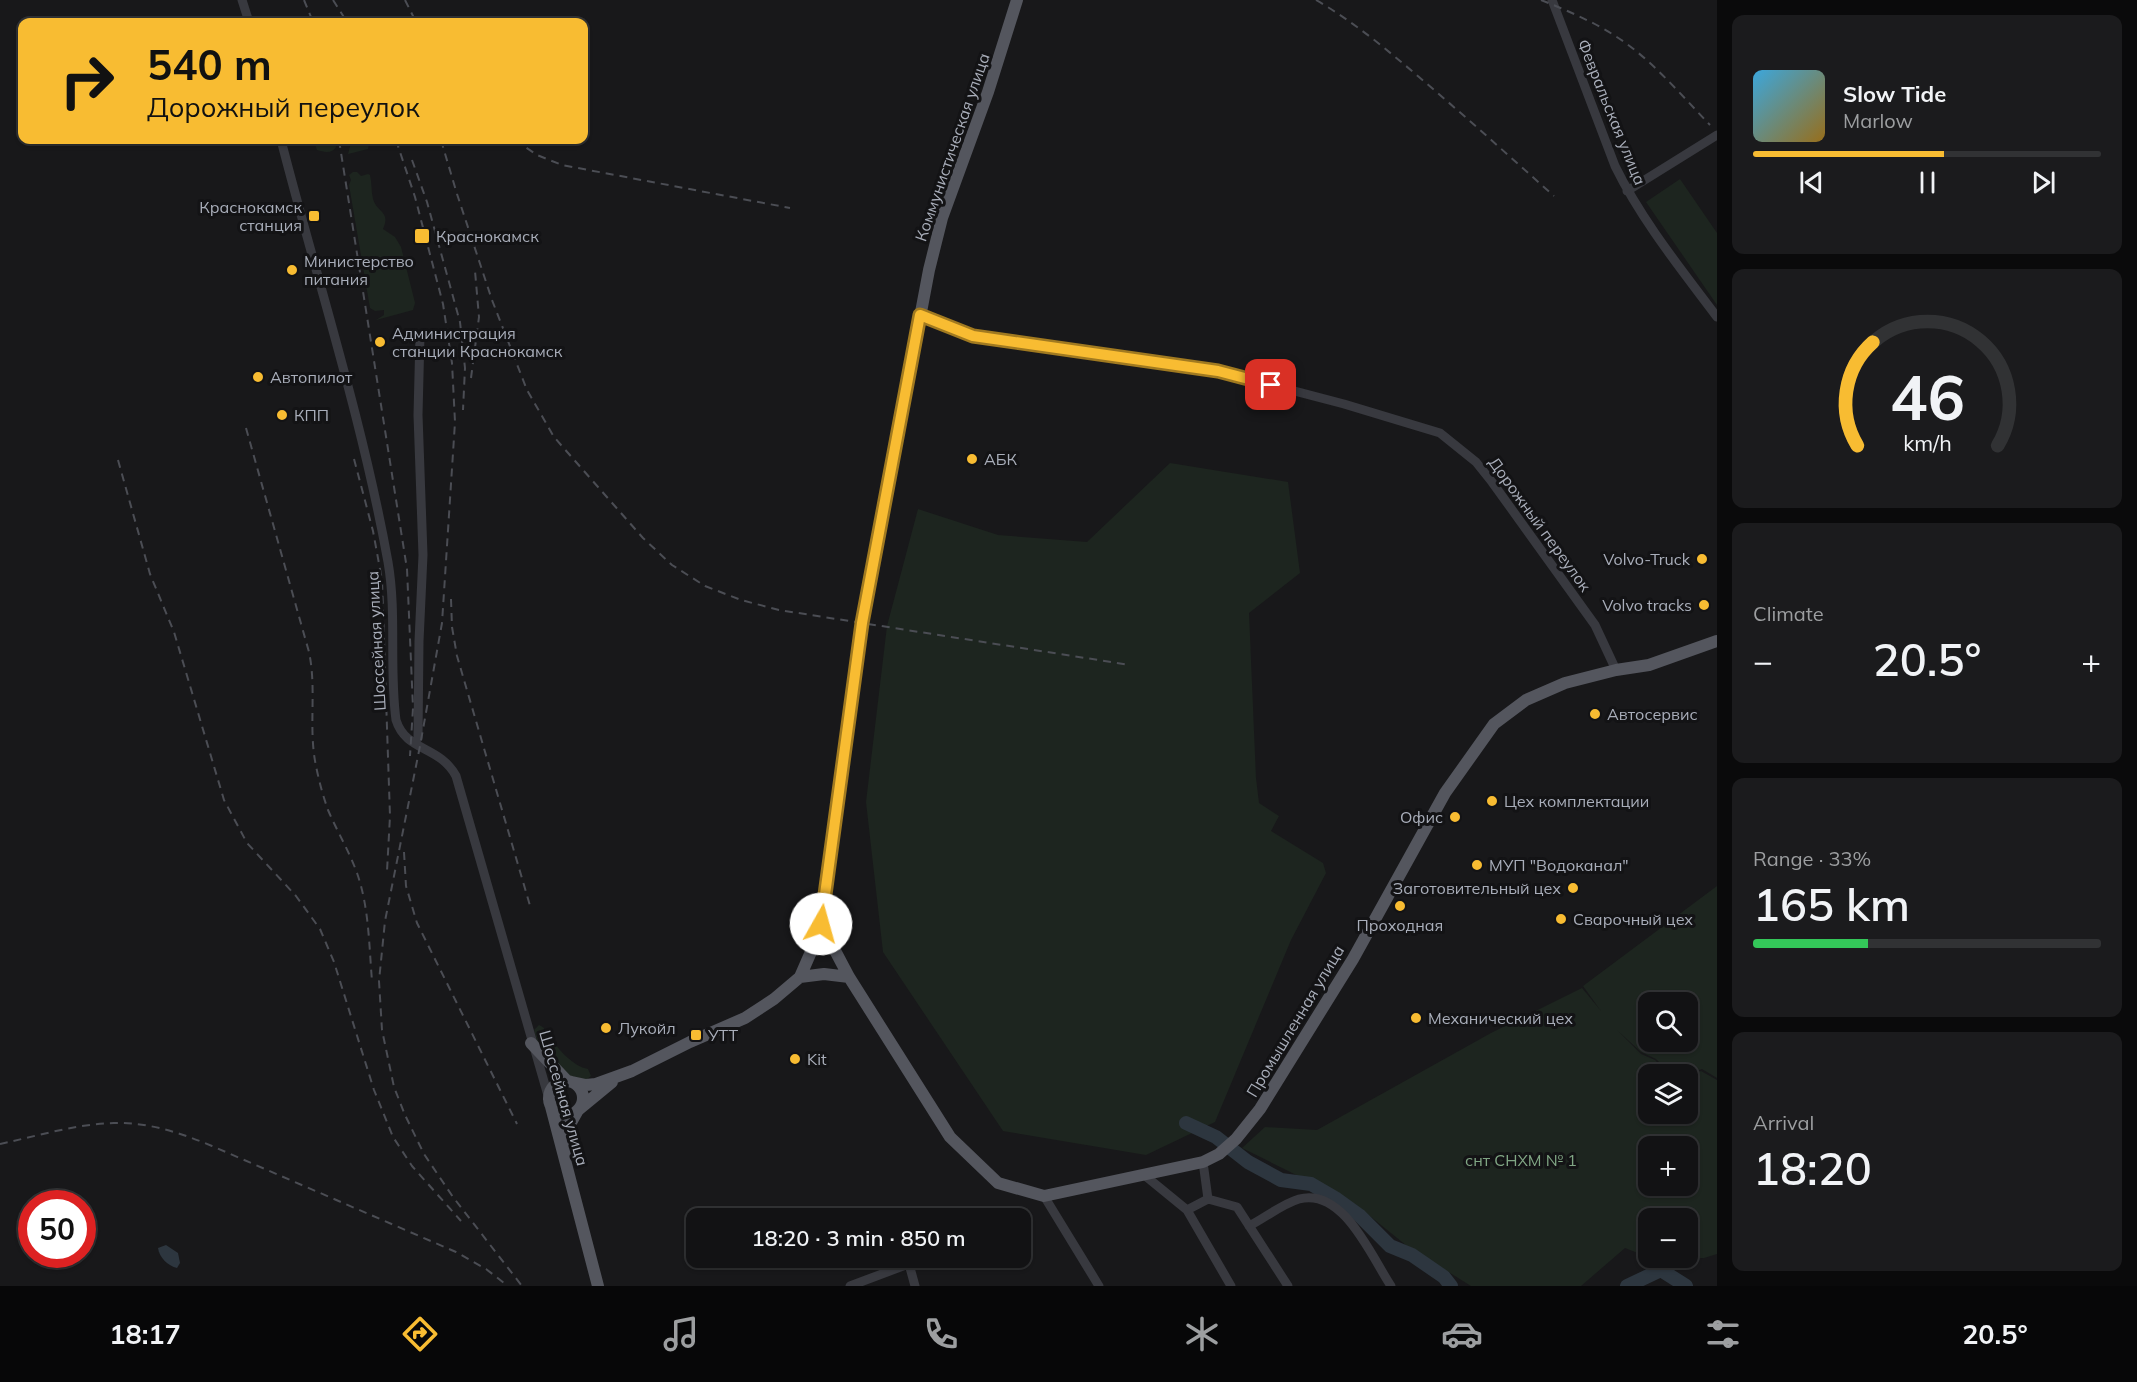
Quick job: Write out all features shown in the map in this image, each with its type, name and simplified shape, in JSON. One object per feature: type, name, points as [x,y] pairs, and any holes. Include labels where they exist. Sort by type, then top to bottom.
[{"type":"main road","name":"Коммунистическая улица","points":[[800,977],[821,924],[862,623],[920,315],[942,218],[988,92],[1017,0]]},
{"type":"main road","name":"Промышленная улица","points":[[849,977],[950,1137],[998,1183],[1044,1196],[1203,1162],[1219,1154],[1236,1139],[1274,1089],[1353,959],[1445,793],[1494,724],[1526,700],[1565,683],[1616,670],[1649,665],[1696,650],[1717,640]]},
{"type":"main road","points":[[821,924],[849,977]]},
{"type":"main road","points":[[822,945],[831,947],[837,952],[838,959],[835,968],[824,974],[814,970],[810,962],[811,952],[822,945]]},
{"type":"main road","points":[[619,1077],[586,1085],[567,1081],[554,1086],[549,1100],[555,1111],[562,1115],[570,1115],[619,1077],[745,1018],[774,999],[800,977],[824,974],[849,977]]},
{"type":"main road","points":[[531,1043],[567,1081],[579,1088],[582,1094],[582,1100],[570,1126],[565,1159]]},
{"type":"main road","name":"Шоссейная улица","points":[[549,1100],[598,1286]]},
{"type":"street","points":[[242,0],[248,18]]},
{"type":"street","name":"Февральская улица","points":[[1552,0],[1614,166],[1627,191],[1659,240],[1717,317]]},
{"type":"street","points":[[1627,191],[1717,135]]},
{"type":"street","name":"Шоссейная улица","points":[[282,144],[348,380],[388,562],[393,604],[396,720],[402,734],[412,742],[443,758],[456,776],[549,1100]]},
{"type":"street","name":"Дорожный переулок","points":[[920,315],[973,336],[1218,371],[1344,404],[1440,433],[1476,462],[1492,482],[1595,625],[1616,670]]},
{"type":"street","points":[[418,738],[423,555],[418,415],[420,334]]},
{"type":"street","points":[[1203,1162],[1209,1199]]},
{"type":"street","points":[[1143,1174],[1187,1210],[1231,1286]]},
{"type":"street","points":[[1044,1196],[1100,1286]]},
{"type":"street","points":[[1249,1226],[1294,1200],[1315,1198],[1326,1201],[1349,1220],[1391,1286]]},
{"type":"street","points":[[1187,1210],[1209,1199],[1237,1207],[1288,1286]]},
{"type":"street","points":[[850,1286],[898,1268]]},
{"type":"street","points":[[910,1268],[915,1286]]},
{"type":"green space","points":[[315,144],[336,144],[336,147],[330,152],[317,150]]},
{"type":"green space","points":[[351,144],[369,144],[368,149],[348,154]]},
{"type":"green space","points":[[353,172],[361,176],[370,175],[373,199],[385,219],[383,229],[395,237],[401,247],[415,303],[413,310],[376,320],[384,315],[384,310],[375,311],[370,308],[349,185],[351,180],[349,175]]},
{"type":"green space","points":[[1680,179],[1717,233],[1717,305],[1646,202]]},
{"type":"green space","points":[[1170,463],[1288,482],[1300,573],[1249,613],[1256,778],[1259,803],[1279,816],[1271,831],[1323,863],[1326,873],[1291,940],[1215,1122],[1146,1155],[1003,1131],[883,952],[866,802],[887,626],[918,509],[998,535],[1087,542]]},
{"type":"green space","name":"снт СНХМ № 1","points":[[1717,886],[1717,1078],[1702,1069],[1698,1070],[1698,1064],[1661,1064],[1641,1052],[1698,1052],[1698,992],[1638,992],[1638,1049],[1617,1030],[1638,1052],[1659,1064],[1638,1064],[1638,1124],[1698,1124],[1698,1072],[1701,1071],[1717,1080],[1717,1254],[1698,1258],[1698,1208],[1638,1208],[1638,1253],[1625,1248],[1581,1286],[1471,1286],[1407,1246],[1355,1204],[1242,1148],[1265,1127],[1317,1130],[1491,1033],[1582,988],[1601,1011],[1583,986]]},
{"type":"green space","points":[[539,1025],[545,1029],[572,1062],[588,1069],[591,1076],[586,1080],[571,1078],[538,1044],[534,1030]]},
{"type":"shaded area","points":[[166,1245],[178,1253],[180,1263],[177,1268],[167,1263],[160,1255],[158,1248]]},
{"type":"waterway","points":[[1186,1123],[1216,1137],[1248,1162],[1281,1180],[1311,1184],[1335,1198],[1360,1216],[1390,1246],[1412,1255],[1444,1277],[1451,1286]]},
{"type":"waterway","points":[[1627,1286],[1661,1270],[1686,1286]]},
{"type":"railway","points":[[304,0],[311,18]]},
{"type":"railway","points":[[333,0],[344,18]]},
{"type":"railway","points":[[405,0],[414,18]]},
{"type":"railway","points":[[1316,0],[1357,27],[1394,56],[1554,196]]},
{"type":"railway","points":[[1541,0],[1586,19],[1627,44],[1660,73],[1710,125]]},
{"type":"railway","points":[[340,144],[407,569],[413,708],[410,756]]},
{"type":"railway","points":[[397,144],[415,197],[443,304],[452,363],[455,422],[442,623],[385,921],[379,981],[382,1030],[394,1087],[424,1154],[453,1197],[522,1286]]},
{"type":"railway","points":[[442,144],[492,300],[527,390],[554,437],[643,538],[672,565],[705,586],[741,600],[779,610],[1130,665]]},
{"type":"railway","points":[[521,144],[537,155],[562,165],[790,208]]},
{"type":"railway","points":[[412,160],[427,202],[460,322],[465,368],[463,410]]},
{"type":"railway","points":[[471,378],[479,317],[475,271]]},
{"type":"railway","points":[[246,428],[309,652],[316,766],[328,810],[361,886],[368,926],[372,981]]},
{"type":"railway","points":[[354,459],[373,531],[382,580],[390,816],[387,871]]},
{"type":"railway","points":[[118,460],[150,574],[174,632],[224,800],[247,843],[296,896],[320,929],[334,962],[374,1090],[393,1137],[412,1166],[461,1221]]},
{"type":"railway","points":[[451,599],[452,627],[457,656],[531,909]]},
{"type":"railway","points":[[404,852],[406,886],[417,923],[517,1124]]},
{"type":"railway","points":[[0,1144],[100,1124],[127,1123],[164,1129],[212,1146],[456,1252],[486,1269],[508,1286]]},
{"type":"place","name":"Краснокамск станция","points":[[314,216]]},
{"type":"place","name":"Краснокамск","points":[[422,236]]},
{"type":"place","name":"Министерство питания","points":[[292,270]]},
{"type":"place","name":"Администрация станции Краснокамск","points":[[380,342]]},
{"type":"place","name":"Автопилот","points":[[258,377]]},
{"type":"place","name":"КПП","points":[[282,415]]},
{"type":"place","name":"АБК","points":[[972,459]]},
{"type":"place","name":"Volvo-Truck","points":[[1702,559]]},
{"type":"place","name":"Volvo tracks","points":[[1704,605]]},
{"type":"place","name":"Автосервис","points":[[1595,714]]},
{"type":"place","name":"Цех комплектации","points":[[1492,801]]},
{"type":"place","name":"Офис","points":[[1455,817]]},
{"type":"place","name":"МУП \"Водоканал\"","points":[[1477,865]]},
{"type":"place","name":"Заготовительный цех","points":[[1573,888]]},
{"type":"place","name":"Проходная","points":[[1400,906]]},
{"type":"place","name":"Сварочный цех","points":[[1561,919]]},
{"type":"place","name":"Механический цех","points":[[1416,1018]]},
{"type":"place","name":"Лукойл","points":[[606,1028]]},
{"type":"place","name":"УТТ","points":[[696,1035]]},
{"type":"place","name":"Kit","points":[[795,1059]]},
{"type":"route","points":[[821,924],[862,623],[920,315],[973,336],[1218,371],[1271,385]]}]
